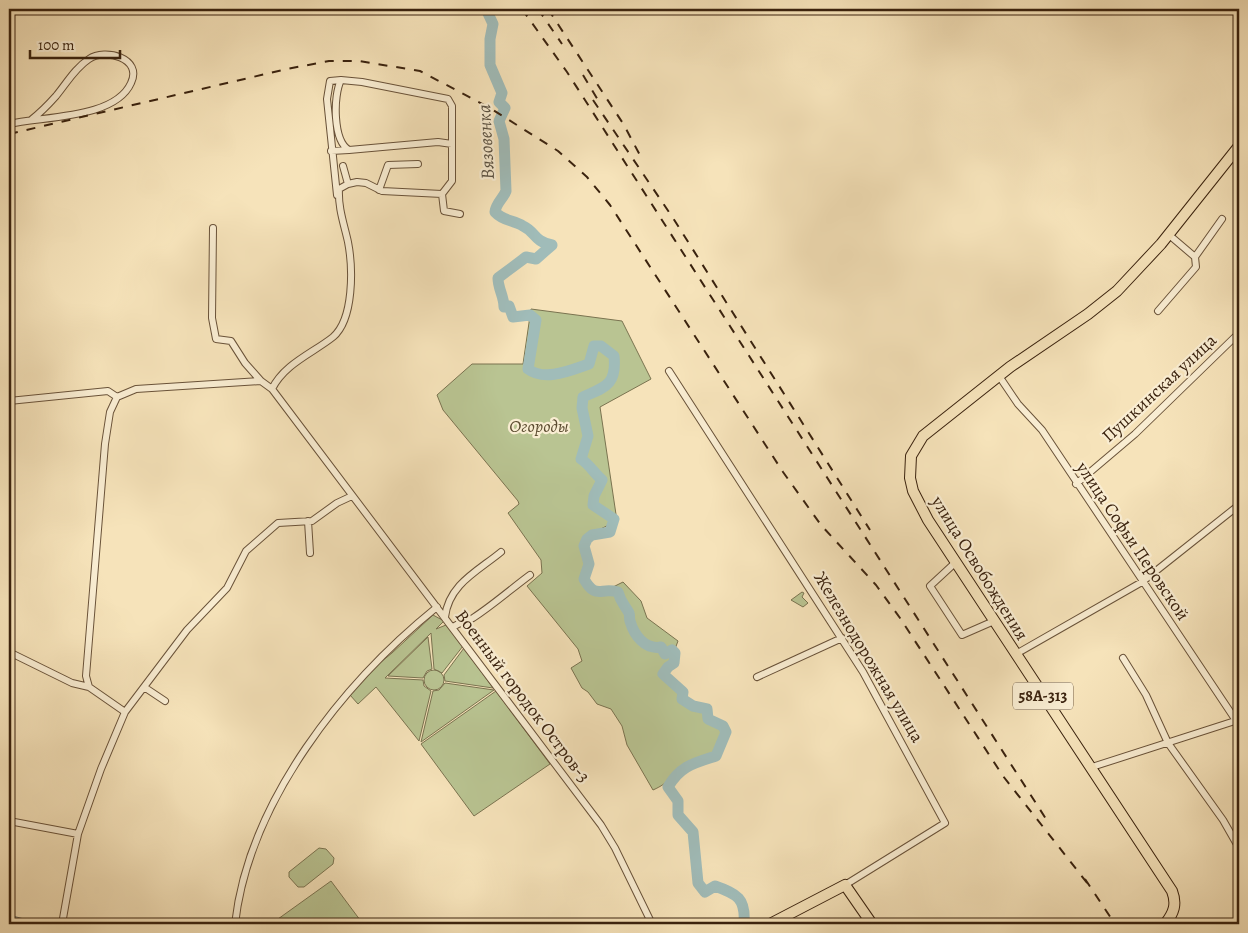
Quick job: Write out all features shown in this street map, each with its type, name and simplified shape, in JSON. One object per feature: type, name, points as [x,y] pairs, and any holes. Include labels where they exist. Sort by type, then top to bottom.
[{"type":"main road","name":"улица Освобождения","points":[[1165,924],[1172,916],[1175,906],[1172,891],[928,520],[913,491],[910,478],[911,456],[922,436],[999,376],[1088,314],[1117,291],[1168,234],[1239,146]]},
{"type":"main road","points":[[770,924],[844,885],[872,924]]},
{"type":"street","points":[[9,124],[97,109],[114,101],[128,91],[133,80],[132,67],[124,59],[113,54],[101,53],[88,59],[43,110],[31,120]]},
{"type":"street","points":[[340,80],[336,90],[339,139],[343,146],[349,150]]},
{"type":"street","points":[[272,389],[276,381],[292,366],[338,333],[348,314],[351,263],[331,151],[328,86],[330,81],[362,82],[448,100],[452,106],[452,181],[442,194],[444,210],[460,214]]},
{"type":"street","points":[[331,151],[438,142],[452,144]]},
{"type":"street","points":[[379,190],[388,165],[418,164]]},
{"type":"street","points":[[343,166],[348,184]]},
{"type":"street","points":[[338,198],[339,190],[348,184],[366,183],[379,190],[442,194]]},
{"type":"street","points":[[1158,311],[1196,267],[1195,257],[1222,219]]},
{"type":"street","name":"Военный городок Остров-3","points":[[213,228],[212,318],[216,339],[231,341],[245,363],[261,381],[272,389],[602,825],[652,924]]},
{"type":"street","points":[[1168,234],[1195,257]]},
{"type":"street","name":"Пушкинская улица","points":[[1076,484],[1134,434],[1239,334]]},
{"type":"street","name":"Железнодорожная улица","points":[[670,371],[863,672],[945,823],[844,885]]},
{"type":"street","name":"улица Софьи Перовской","points":[[999,376],[1018,404],[1042,430],[1142,582],[1238,721]]},
{"type":"street","points":[[89,687],[86,676],[102,471],[110,412],[117,397],[136,389],[261,381]]},
{"type":"street","points":[[9,401],[108,391],[117,397]]},
{"type":"street","points":[[62,924],[78,834],[101,769],[125,712],[187,630],[227,588],[246,551],[278,523],[308,521],[352,496]]},
{"type":"street","points":[[1016,654],[1142,582],[1239,504]]},
{"type":"street","points":[[308,521],[310,552]]},
{"type":"street","points":[[444,616],[446,606],[458,585],[501,552]]},
{"type":"street","points":[[956,562],[930,586],[962,635],[994,621]]},
{"type":"street","points":[[452,627],[460,621],[468,621],[530,575]]},
{"type":"street","points":[[235,924],[253,846],[269,810],[325,720],[350,689],[438,607]]},
{"type":"street","points":[[757,677],[842,638]]},
{"type":"street","points":[[9,652],[72,683],[89,687],[125,712]]},
{"type":"street","points":[[1123,658],[1146,695],[1168,743],[1223,820],[1239,848]]},
{"type":"street","points":[[144,687],[165,701]]},
{"type":"street","points":[[1092,767],[1238,721]]},
{"type":"street","points":[[9,821],[78,834]]},
{"type":"green space","name":"Огороды","points":[[531,309],[622,321],[651,379],[600,407],[617,521],[586,536],[581,545],[586,563],[581,582],[590,593],[597,595],[623,582],[641,601],[647,618],[678,641],[672,657],[659,675],[678,693],[680,702],[704,712],[706,720],[724,733],[714,751],[705,757],[688,763],[676,771],[663,785],[653,790],[627,745],[622,726],[611,709],[597,704],[588,692],[582,688],[571,668],[582,661],[578,649],[527,586],[542,573],[541,560],[508,513],[519,504],[518,501],[443,410],[437,395],[472,364],[523,364]]},
{"type":"green space","points":[[802,592],[804,593],[802,597],[808,603],[803,607],[791,600]]},
{"type":"green space","points":[[433,615],[444,621],[436,629],[446,625],[463,646],[442,673],[434,669],[431,633],[385,678],[423,680],[424,686],[431,691],[419,741],[376,687],[358,704],[350,695],[365,675]]},
{"type":"green space","points":[[428,637],[432,669],[427,671],[423,678],[388,676]]},
{"type":"green space","points":[[464,648],[493,688],[445,681],[444,675]]},
{"type":"green space","points":[[434,670],[441,673],[444,680],[441,687],[434,690],[427,687],[424,680],[427,673]]},
{"type":"green space","points":[[445,683],[494,690],[421,742],[433,691],[439,690]]},
{"type":"green space","points":[[496,691],[550,764],[474,816],[421,744]]},
{"type":"green space","points":[[319,848],[326,849],[334,858],[333,864],[304,887],[298,887],[289,877],[289,872]]},
{"type":"green space","points":[[331,881],[363,924],[271,924]]},
{"type":"water","points":[[9,915],[24,919],[26,924],[9,924]]},
{"type":"waterway","name":"Вязовенка","points":[[486,9],[493,24],[490,39],[490,65],[502,93],[499,102],[505,108],[499,121],[504,139],[506,191],[495,212],[501,217],[527,228],[538,239],[552,245],[536,259],[526,257],[498,278],[504,307],[509,306],[513,317],[530,315],[536,320],[528,369],[535,373],[542,375],[558,374],[589,364],[594,346],[601,346],[614,356],[614,373],[608,384],[583,397],[582,408],[588,436],[581,459],[602,480],[594,496],[593,505],[614,519],[610,532],[592,535],[587,539],[584,546],[589,564],[584,579],[595,591],[618,592],[621,601],[629,613],[630,621],[637,636],[645,644],[661,647],[665,654],[672,650],[675,653],[674,663],[663,674],[683,692],[682,699],[693,706],[707,709],[708,719],[723,726],[726,732],[716,756],[688,766],[677,774],[668,787],[678,801],[678,815],[693,832],[698,883],[705,892],[715,886],[738,898],[742,903],[744,924]]},
{"type":"railway","points":[[522,9],[567,72],[1048,822]]},
{"type":"railway","points":[[538,9],[562,44]]},
{"type":"railway","points":[[548,9],[624,125],[643,161]]},
{"type":"railway","points":[[9,134],[287,69],[329,61],[359,61],[420,71],[490,108],[558,151],[587,177],[610,205],[783,472],[821,525],[876,585],[900,618],[1003,776],[1088,884]]},
{"type":"railway","points":[[583,75],[601,105]]},
{"type":"railway","points":[[593,100],[673,218],[870,530]]},
{"type":"railway","points":[[1085,879],[1115,924]]}]
